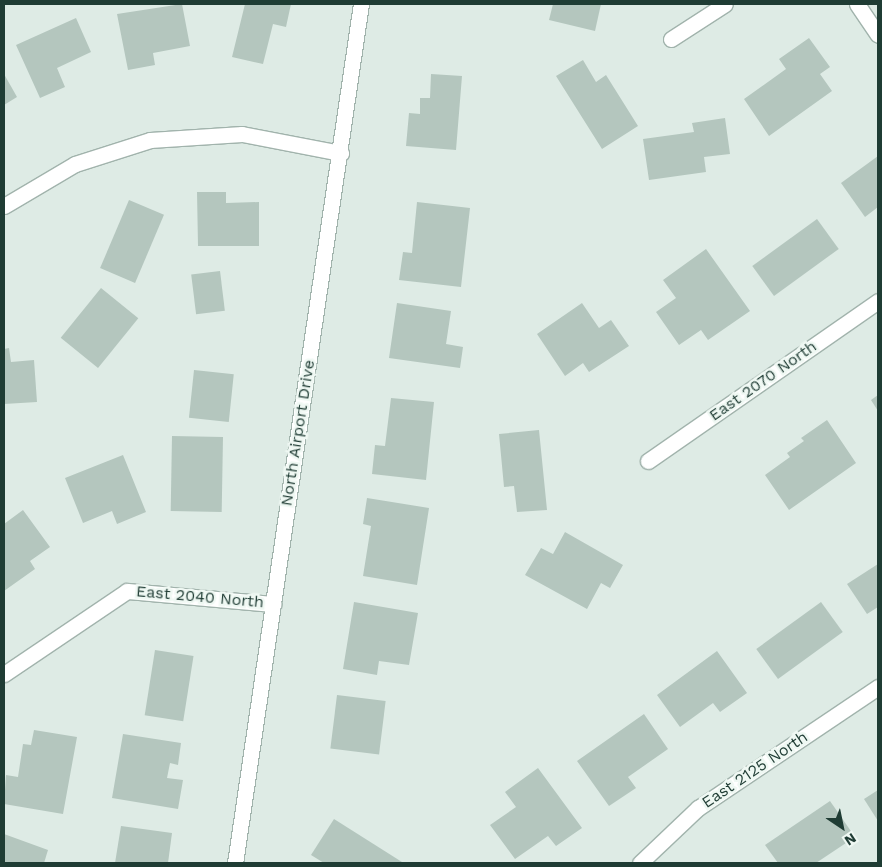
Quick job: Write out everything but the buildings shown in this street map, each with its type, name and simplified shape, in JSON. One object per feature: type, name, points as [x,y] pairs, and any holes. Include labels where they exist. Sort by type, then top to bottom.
[{"type":"street","name":"North Airport Drive","points":[[235,863],[341,153],[361,4]]},
{"type":"street","points":[[671,39],[725,4]]},
{"type":"street","points":[[857,4],[878,35]]},
{"type":"street","points":[[4,206],[75,164],[150,140],[242,134],[341,153]]},
{"type":"street","name":"East 2070 North","points":[[648,461],[878,302]]},
{"type":"street","name":"East 2040 North","points":[[4,674],[127,591],[273,604]]},
{"type":"street","name":"East 2125 North","points":[[640,863],[698,808],[878,687]]}]
